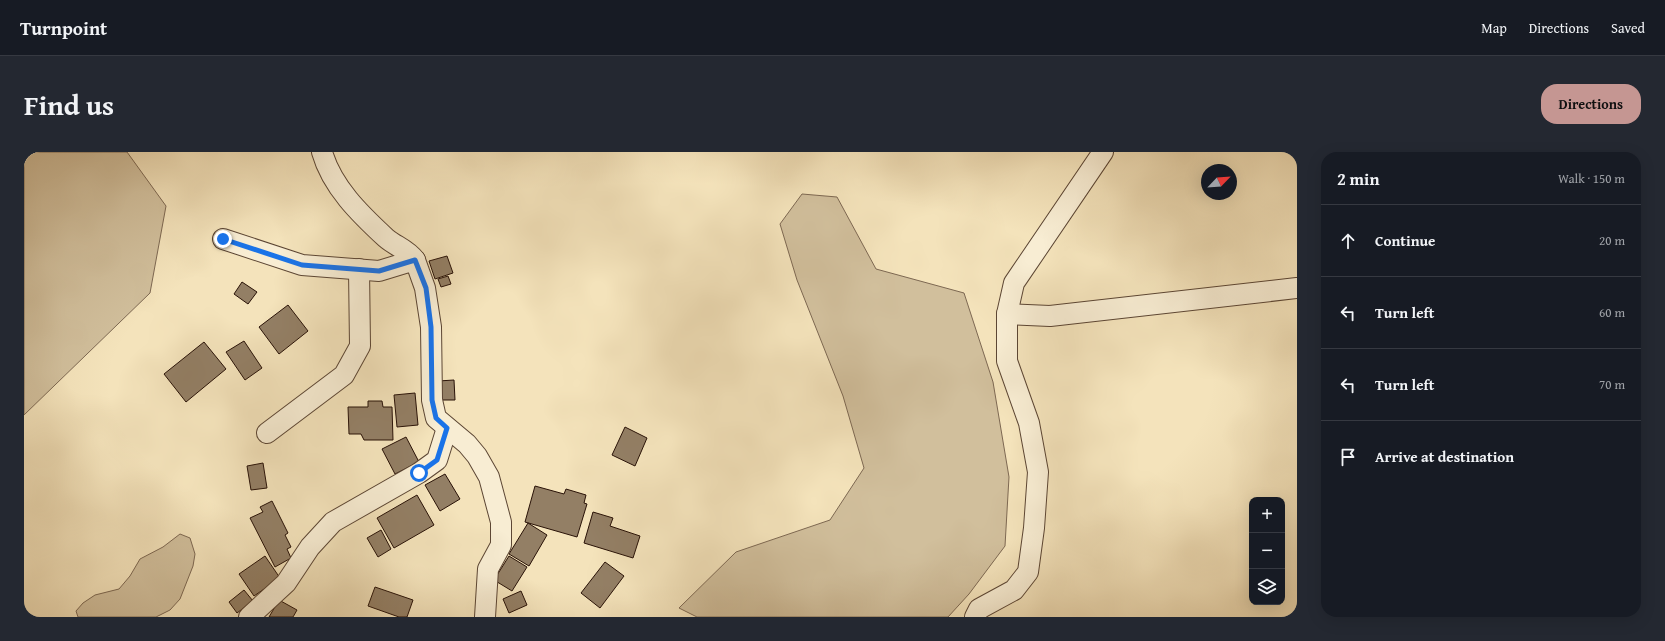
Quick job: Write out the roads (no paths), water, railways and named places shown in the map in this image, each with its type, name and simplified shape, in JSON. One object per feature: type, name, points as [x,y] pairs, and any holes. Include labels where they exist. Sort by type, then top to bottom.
[{"type":"street","points":[[322,152],[340,190],[387,239],[410,253],[415,260],[426,288],[431,327],[432,400],[436,418],[467,444],[489,477],[502,522],[501,545],[488,569],[485,617]]},
{"type":"street","points":[[976,617],[979,609],[1014,590],[1028,572],[1034,528],[1038,472],[1029,423],[1007,361],[1007,314],[1014,283],[1103,152]]},
{"type":"street","points":[[223,239],[302,265],[379,271],[415,260]]},
{"type":"street","points":[[267,433],[344,375],[360,346],[359,269]]},
{"type":"street","points":[[1007,314],[1050,316],[1297,288]]},
{"type":"street","points":[[249,617],[286,583],[310,547],[333,522],[419,473],[437,460],[447,428]]}]
